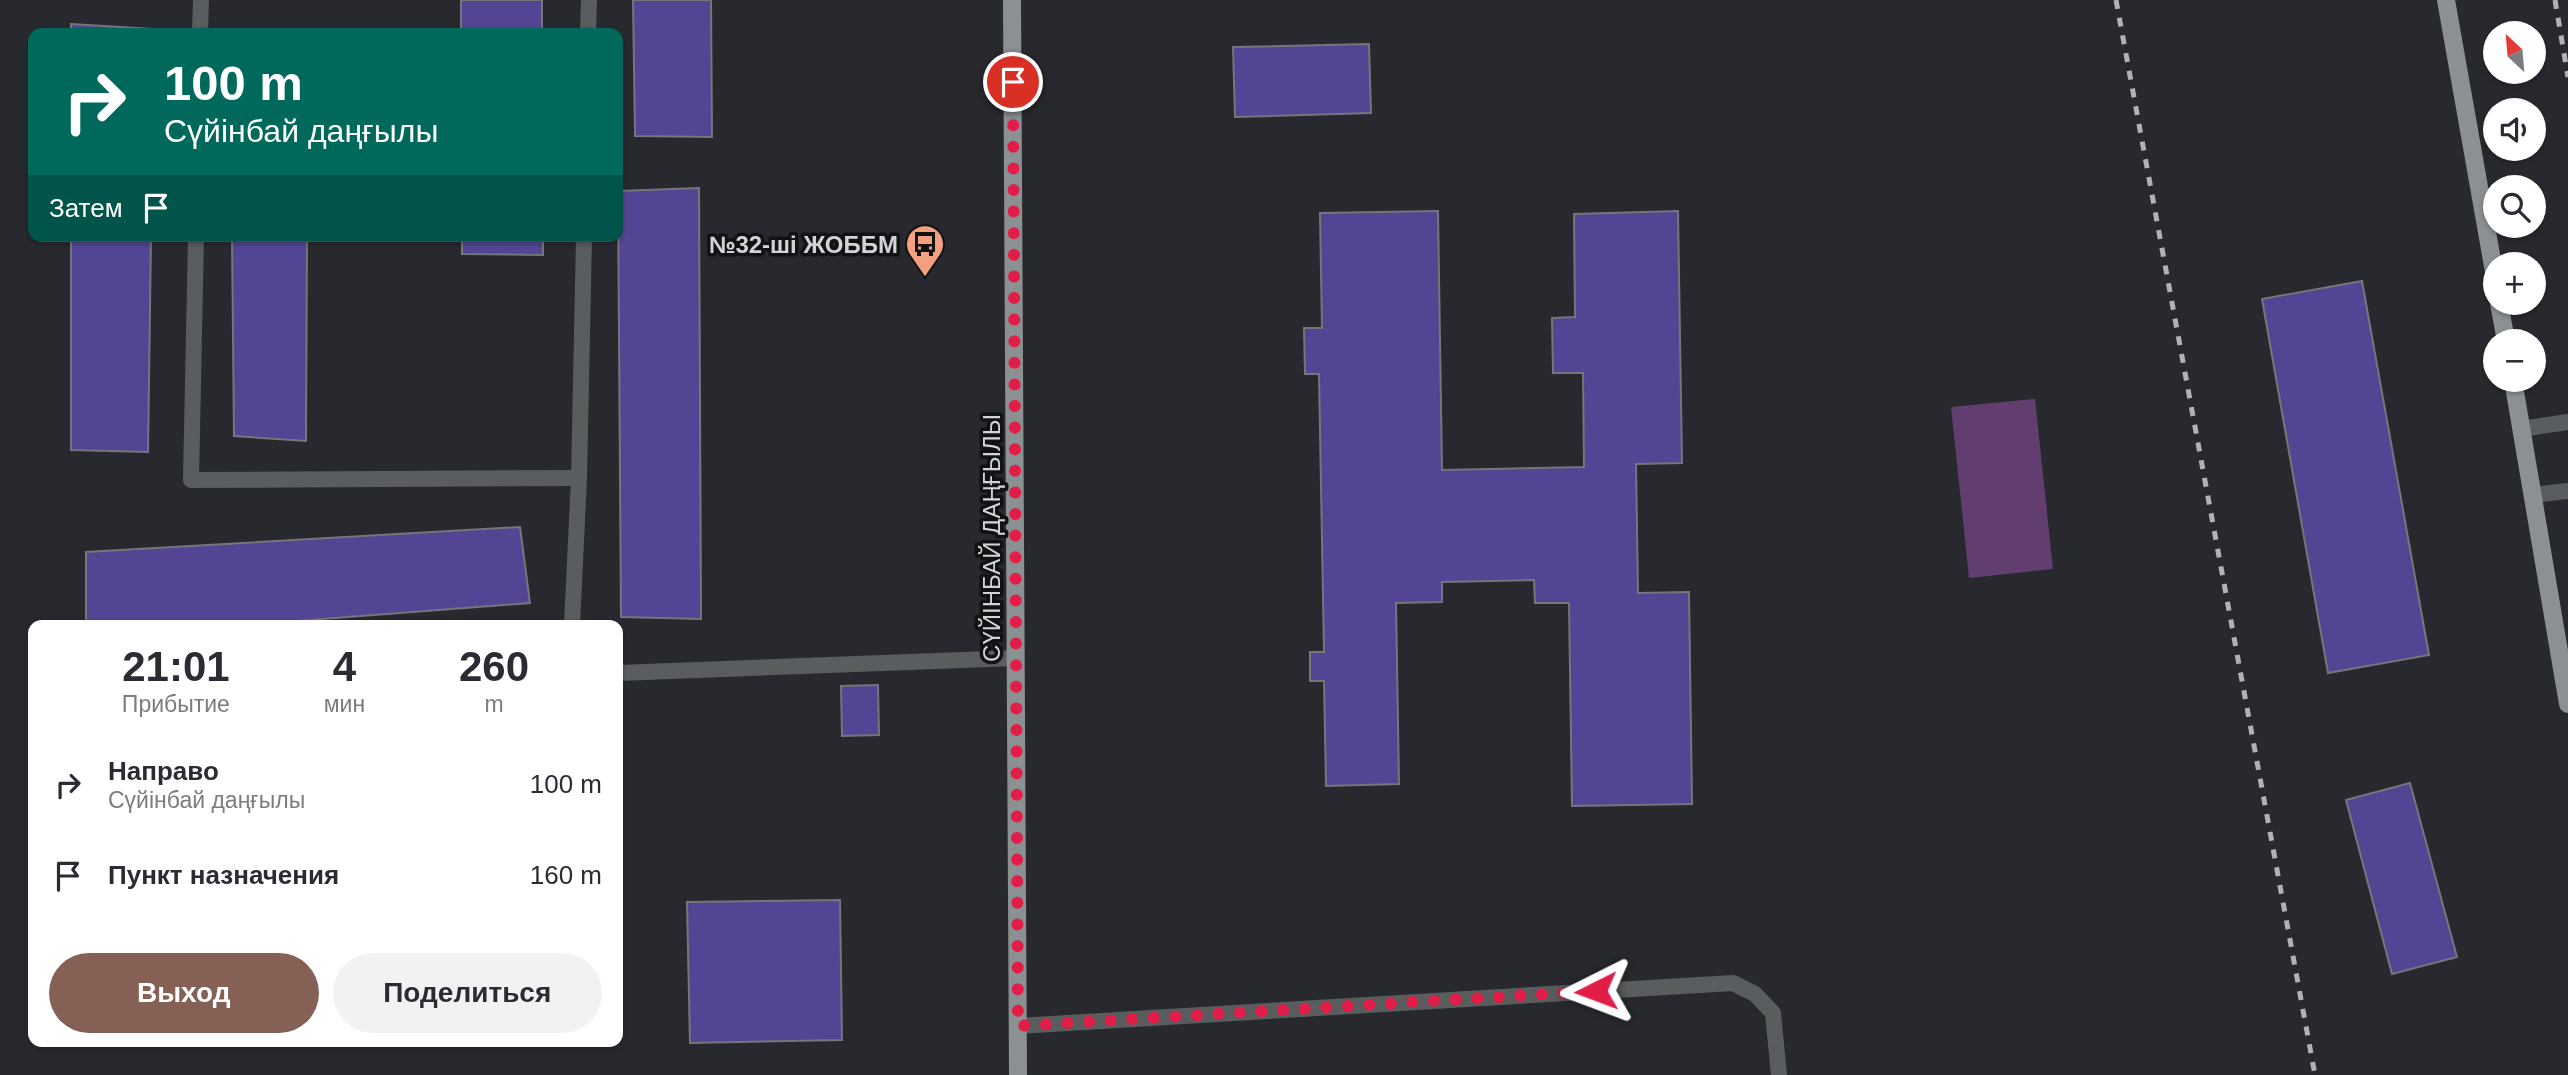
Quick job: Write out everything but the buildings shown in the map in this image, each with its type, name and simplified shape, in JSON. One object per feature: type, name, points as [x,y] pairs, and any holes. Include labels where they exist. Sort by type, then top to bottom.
[{"type":"main road","name":"СҮЙІНБАЙ ДАҢҒЫЛЫ","points":[[1012,0],[1018,1075]]},
{"type":"main road","points":[[2446,0],[2491,252]]},
{"type":"main road","points":[[2515,392],[2568,704]]},
{"type":"lane","points":[[200,28],[201,0]]},
{"type":"lane","points":[[588,28],[589,0]]},
{"type":"lane","points":[[196,242],[191,480],[579,478]]},
{"type":"lane","points":[[572,620],[579,478],[584,242]]},
{"type":"lane","points":[[2521,429],[2568,422]]},
{"type":"lane","points":[[2532,495],[2568,491]]},
{"type":"lane","points":[[623,673],[1016,659]]},
{"type":"lane","points":[[1018,1026],[1733,983],[1755,994],[1773,1013],[1779,1075]]},
{"type":"shaded area","points":[[2035,399],[2053,569],[1969,578],[1951,407]]},
{"type":"railway","points":[[2116,0],[2315,1075]]},
{"type":"railway","points":[[2555,0],[2568,77]]},
{"type":"place","name":"№32-ші ЖОББМ","points":[[925,278]]},
{"type":"route","points":[[1013,82],[1018,1026],[1596,991]]}]
